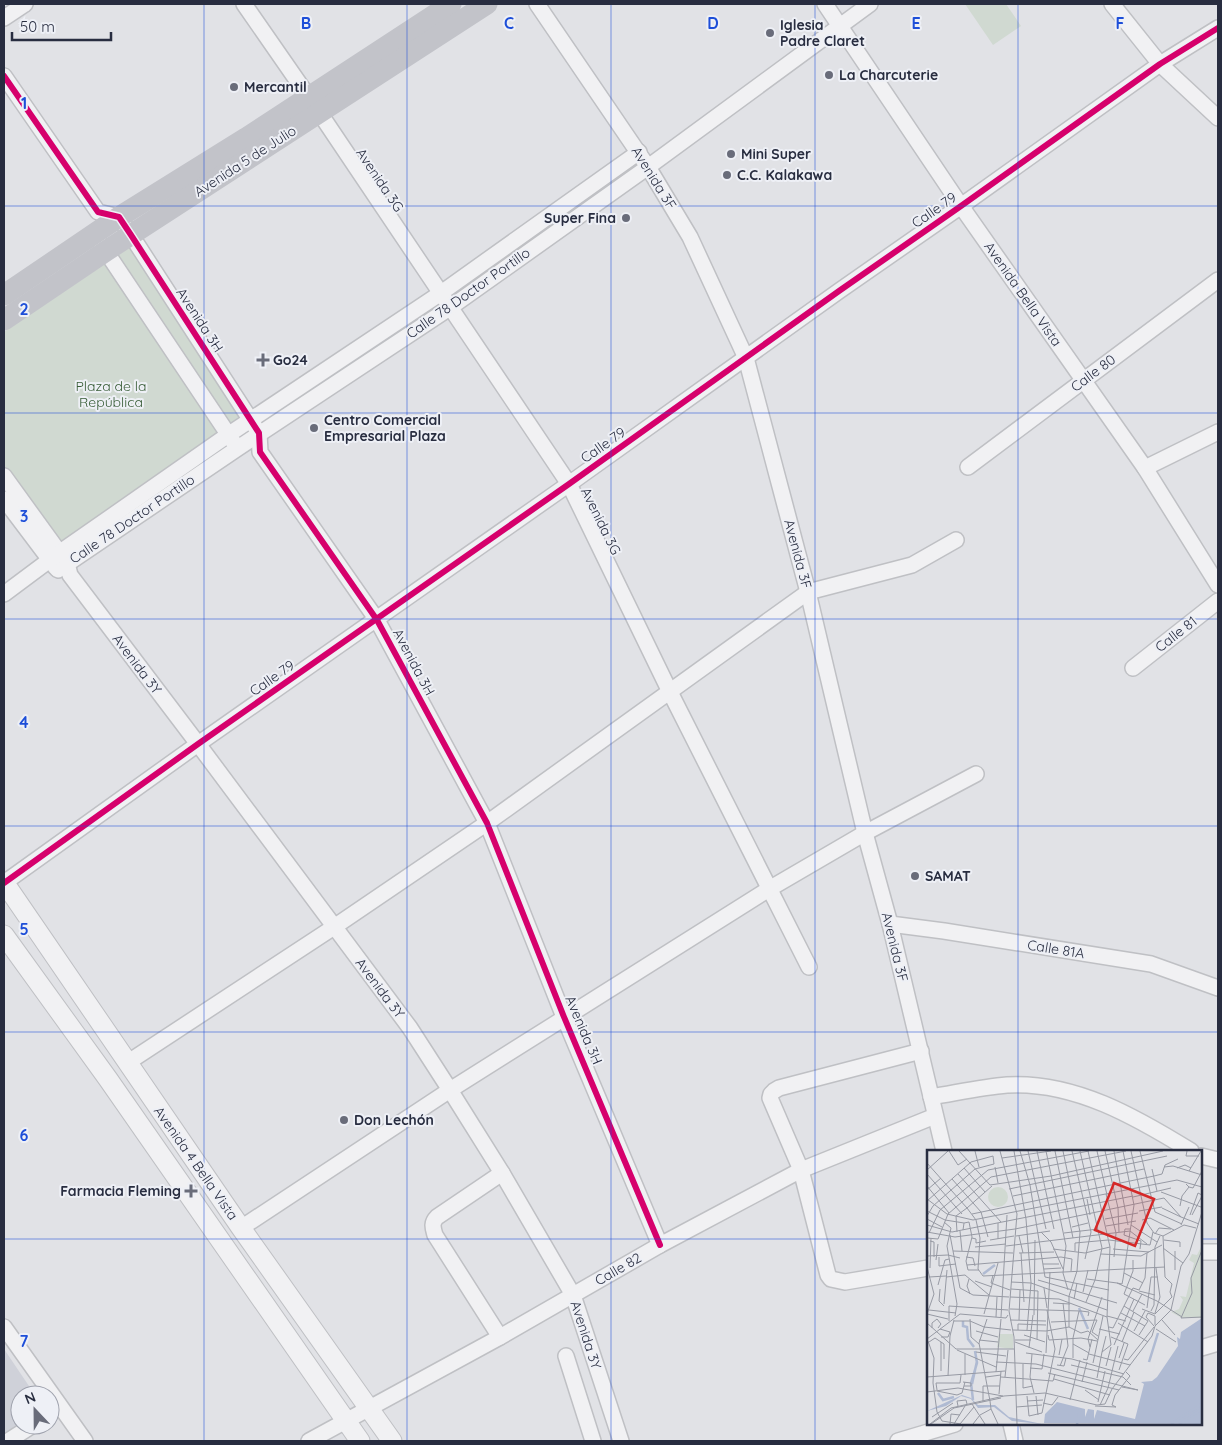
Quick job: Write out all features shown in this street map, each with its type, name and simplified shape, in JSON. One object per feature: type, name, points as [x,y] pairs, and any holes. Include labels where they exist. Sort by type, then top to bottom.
[{"type":"main road","name":"Avenida 5 de Julio","points":[[4,295],[100,242],[131,235],[451,4]]},
{"type":"main road","name":"Avenida 5 de Julio","points":[[4,320],[100,242],[118,217],[246,138],[313,105],[487,4]]},
{"type":"street","points":[[4,18],[25,4]]},
{"type":"street","name":"Avenida 3G","points":[[244,4],[569,484],[670,692],[808,967]]},
{"type":"street","name":"Avenida 3F","points":[[537,4],[639,152],[690,237],[746,358],[808,592],[865,833],[890,924],[944,1150]]},
{"type":"street","name":"Avenida Bella Vista","points":[[825,4],[961,206],[1145,468],[1218,585]]},
{"type":"street","name":"Calle 78 Doctor Portillo","points":[[4,594],[60,564],[450,307],[648,167],[870,4]]},
{"type":"street","points":[[1112,4],[1160,64],[1218,118]]},
{"type":"street","name":"Calle 79","points":[[4,883],[1160,64],[1218,28]]},
{"type":"street","points":[[4,76],[98,212],[100,242],[228,435],[238,448],[260,452]]},
{"type":"street","name":"Calle 78 Doctor Portillo","points":[[60,564],[228,435],[441,293],[639,152]]},
{"type":"street","points":[[98,212],[118,217]]},
{"type":"street","name":"Avenida 3H","points":[[118,217],[259,433],[260,452],[377,620],[487,823],[564,1018],[660,1245]]},
{"type":"street","name":"Calle 80","points":[[968,467],[1218,280]]},
{"type":"street","points":[[1145,468],[1218,432]]},
{"type":"street","name":"Avenida 3Y","points":[[4,476],[60,564]]},
{"type":"street","name":"Avenida 3Y","points":[[4,498],[60,564],[198,744],[410,1028],[502,1173],[573,1295],[621,1441]]},
{"type":"street","points":[[127,1063],[334,927],[487,823],[808,592],[912,565],[956,540]]},
{"type":"street","name":"Calle 81","points":[[1133,668],[1218,600]]},
{"type":"street","points":[[241,1228],[450,1090],[769,889],[865,833],[976,774]]},
{"type":"street","name":"Avenida 4 Bella Vista","points":[[4,883],[241,1228],[392,1441]]},
{"type":"street","name":"Calle 81A","points":[[890,924],[954,932],[1151,964],[1218,988]]},
{"type":"street","name":"Avenida 4 Bella Vista","points":[[4,935],[108,1079],[360,1441]]},
{"type":"street","points":[[921,1051],[774,1090],[770,1094],[770,1098],[801,1170],[828,1275],[831,1279],[844,1282],[927,1268]]},
{"type":"street","points":[[931,1097],[1007,1085],[1058,1089],[1085,1097],[1128,1114],[1190,1150]]},
{"type":"street","name":"Calle 82","points":[[309,1441],[500,1337],[660,1245],[801,1170],[935,1116]]},
{"type":"street","points":[[1202,1156],[1218,1160]]},
{"type":"street","points":[[500,1337],[432,1227],[437,1217],[502,1173]]},
{"type":"street","points":[[1202,1252],[1218,1252]]},
{"type":"street","points":[[4,1326],[40,1385]]},
{"type":"street","points":[[1202,1348],[1218,1342]]},
{"type":"street","points":[[566,1356],[592,1441]]},
{"type":"street","points":[[60,1415],[85,1441]]},
{"type":"street","points":[[898,1441],[952,1425]]},
{"type":"street","points":[[1011,1425],[1015,1441]]},
{"type":"shaded area","points":[[4,1349],[28,1385],[10,1385],[10,1432],[4,1436]]},
{"type":"green space","points":[[965,4],[1006,4],[1021,26],[993,45]]},
{"type":"green space","name":"Plaza de la República","points":[[139,241],[256,424],[57,560],[4,490],[4,332]]},
{"type":"cycle path","points":[[4,883],[1160,64],[1218,28]]},
{"type":"cycle path","points":[[4,76],[98,212],[119,217],[259,433],[260,452],[377,620],[487,823],[564,1017],[660,1245]]},
{"type":"place","name":"Iglesia Padre Claret","points":[[770,33]]},
{"type":"place","name":"La Charcuterie","points":[[829,75]]},
{"type":"place","name":"Mercantil","points":[[234,87]]},
{"type":"place","name":"Mini Super","points":[[731,154]]},
{"type":"place","name":"C.C. Kalakawa","points":[[727,175]]},
{"type":"place","name":"Super Fina","points":[[626,218]]},
{"type":"place","name":"Go24","points":[[263,360]]},
{"type":"place","name":"Centro Comercial Empresarial Plaza","points":[[314,428]]},
{"type":"place","name":"SAMAT","points":[[915,876]]},
{"type":"place","name":"Don Lechón","points":[[344,1120]]},
{"type":"place","name":"Farmacia Fleming","points":[[191,1191]]}]
